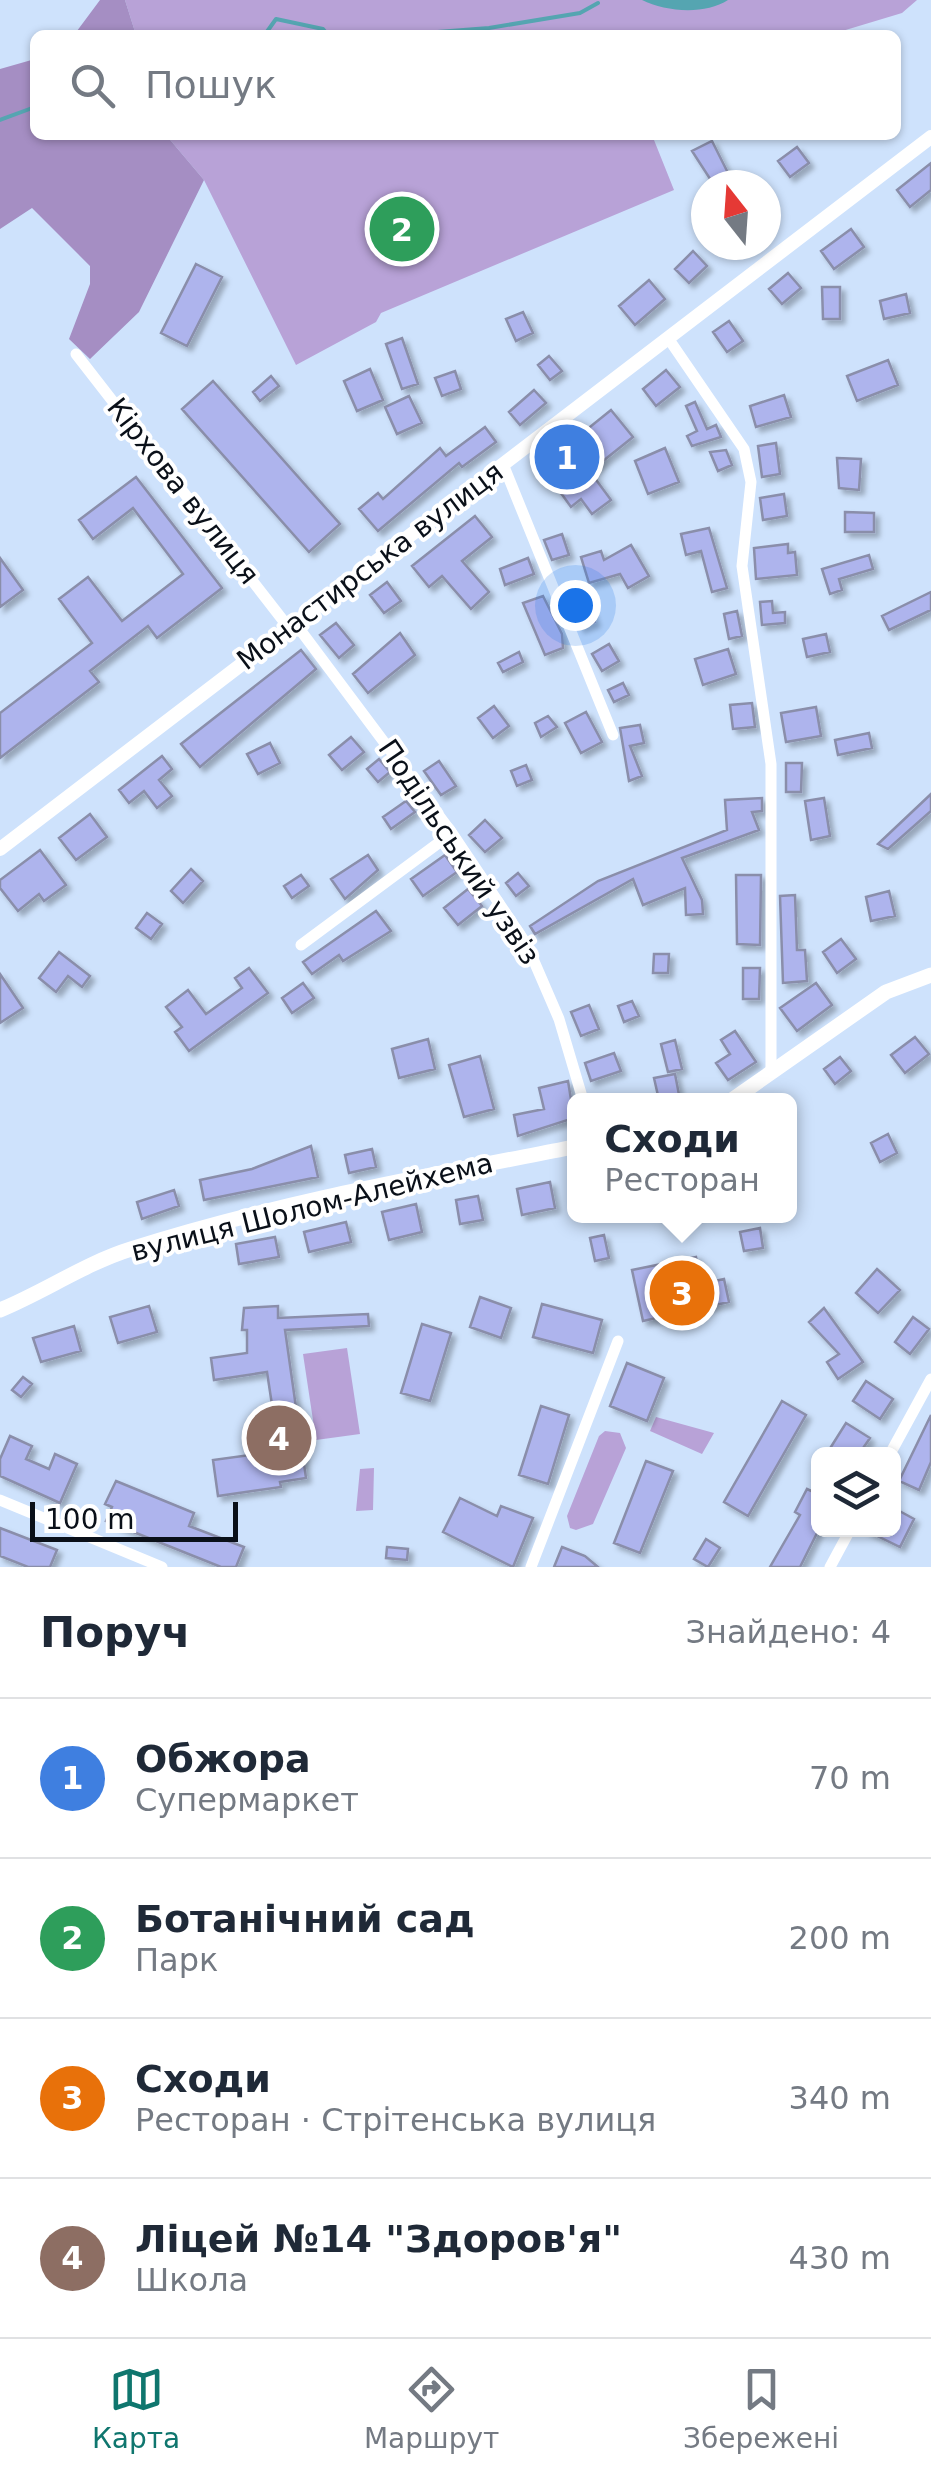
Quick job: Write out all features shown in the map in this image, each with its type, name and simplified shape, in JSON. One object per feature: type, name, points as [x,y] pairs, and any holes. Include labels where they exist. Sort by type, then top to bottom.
[{"type":"main road","points":[[742,1093],[886,992],[931,975]]},
{"type":"main road","name":"вулиця Шолом-Алейхема","points":[[0,1310],[126,1250],[213,1225],[393,1182],[567,1147]]},
{"type":"street","name":"Монастирська вулиця","points":[[0,848],[931,136]]},
{"type":"street","points":[[668,338],[744,449],[751,482],[742,566],[771,764],[771,1074]]},
{"type":"street","name":"Кірхова вулиця","points":[[76,354],[292,626]]},
{"type":"street","points":[[503,464],[613,735]]},
{"type":"street","name":"Подільський узвіз","points":[[292,626],[452,833],[540,970],[581,1093]]},
{"type":"street","points":[[301,945],[452,833]]},
{"type":"street","points":[[532,1567],[618,1341]]},
{"type":"street","points":[[894,1447],[927,1396],[931,1379]]},
{"type":"street","points":[[0,1500],[162,1567]]},
{"type":"street","points":[[830,1567],[846,1537]]},
{"type":"shaded area","points":[[100,0],[125,0],[134,30],[78,30]]},
{"type":"shaded area","points":[[125,0],[917,0],[902,13],[846,30],[134,30]]},
{"type":"shaded area","points":[[642,0],[728,0],[708,8],[685,10]]},
{"type":"shaded area","points":[[30,60],[30,140],[170,140],[204,180],[139,312],[90,359],[69,339],[90,284],[90,266],[32,208],[0,229],[0,69]]},
{"type":"shaded area","points":[[170,140],[654,140],[674,190],[381,313],[376,322],[296,365],[204,180]]},
{"type":"shaded area","points":[[347,1348],[360,1434],[316,1440],[303,1354]]},
{"type":"shaded area","points":[[656,1417],[714,1433],[702,1454],[650,1431]]},
{"type":"shaded area","points":[[605,1431],[620,1433],[626,1448],[593,1524],[576,1530],[570,1528],[567,1516],[599,1436]]},
{"type":"shaded area","points":[[374,1468],[373,1510],[356,1511],[360,1469]]},
{"type":"building","points":[[712,141],[726,170],[704,170],[692,151]]},
{"type":"building","points":[[797,147],[809,163],[790,177],[778,161]]},
{"type":"building","points":[[931,163],[931,190],[910,207],[897,190]]},
{"type":"building","points":[[851,229],[864,247],[834,269],[821,251]]},
{"type":"building","points":[[691,253],[691,260],[701,260],[707,266],[689,283],[675,269]]},
{"type":"building","points":[[196,264],[222,277],[187,346],[161,333]]},
{"type":"building","points":[[788,273],[801,288],[782,304],[769,289]]},
{"type":"building","points":[[649,280],[665,299],[635,325],[619,306]]},
{"type":"building","points":[[822,287],[840,287],[840,319],[823,319]]},
{"type":"building","points":[[906,294],[910,313],[884,319],[880,301]]},
{"type":"building","points":[[523,312],[533,333],[516,341],[506,319]]},
{"type":"building","points":[[729,321],[743,341],[727,352],[713,332]]},
{"type":"building","points":[[402,338],[418,384],[402,389],[386,344]]},
{"type":"building","points":[[549,356],[562,371],[550,380],[538,365]]},
{"type":"building","points":[[888,360],[898,385],[857,401],[847,376]]},
{"type":"building","points":[[370,369],[383,400],[357,411],[344,381]]},
{"type":"building","points":[[666,370],[680,387],[656,406],[643,389]]},
{"type":"building","points":[[455,371],[461,389],[442,396],[435,378]]},
{"type":"building","points":[[271,376],[279,386],[260,401],[253,392]]},
{"type":"building","points":[[213,381],[340,524],[309,552],[182,409]]},
{"type":"building","points":[[534,390],[546,403],[520,425],[509,412]]},
{"type":"building","points":[[784,395],[791,417],[756,427],[750,406]]},
{"type":"building","points":[[409,396],[422,423],[397,434],[385,407]]},
{"type":"building","points":[[695,402],[707,429],[716,425],[721,437],[692,446],[687,436],[697,431],[686,406]]},
{"type":"building","points":[[611,410],[633,437],[573,485],[594,477],[611,500],[592,514],[581,499],[571,507],[558,489],[564,480],[549,460]]},
{"type":"building","points":[[485,427],[496,442],[462,467],[459,463],[378,531],[359,509],[378,493],[383,499],[440,448],[446,456]]},
{"type":"building","points":[[776,443],[780,474],[762,477],[758,446]]},
{"type":"building","points":[[665,448],[679,482],[648,494],[635,461]]},
{"type":"building","points":[[726,450],[732,465],[718,471],[710,452]]},
{"type":"building","points":[[837,458],[861,459],[859,490],[839,488]]},
{"type":"building","points":[[136,477],[222,588],[157,638],[148,626],[90,671],[99,682],[0,758],[0,713],[92,643],[59,599],[88,577],[122,621],[183,574],[133,508],[93,539],[79,520]]},
{"type":"building","points":[[784,494],[787,516],[763,520],[760,498]]},
{"type":"building","points":[[845,512],[874,513],[874,532],[845,532]]},
{"type":"building","points":[[475,516],[492,537],[462,561],[489,592],[471,609],[442,576],[429,587],[412,566]]},
{"type":"building","points":[[709,528],[727,588],[712,592],[701,551],[686,555],[681,534]]},
{"type":"building","points":[[562,534],[569,555],[552,560],[544,540]]},
{"type":"building","points":[[788,544],[788,553],[795,552],[797,575],[756,579],[754,548]]},
{"type":"building","points":[[631,545],[649,576],[628,588],[620,574],[589,583],[581,557],[601,551],[604,560]]},
{"type":"building","points":[[869,555],[873,569],[839,579],[842,590],[830,594],[822,569]]},
{"type":"building","points":[[0,558],[23,590],[0,607]]},
{"type":"building","points":[[528,558],[534,574],[505,585],[500,569]]},
{"type":"building","points":[[387,582],[401,601],[384,613],[370,595]]},
{"type":"building","points":[[584,590],[595,622],[580,628],[567,596]]},
{"type":"building","points":[[931,592],[931,610],[889,630],[882,616]]},
{"type":"building","points":[[543,596],[562,634],[563,648],[545,655],[523,603]]},
{"type":"building","points":[[772,601],[773,613],[785,612],[785,623],[762,625],[760,602]]},
{"type":"building","points":[[737,611],[742,636],[729,639],[724,614]]},
{"type":"building","points":[[336,623],[354,645],[339,658],[320,635]]},
{"type":"building","points":[[400,633],[415,655],[368,693],[353,674]]},
{"type":"building","points":[[826,634],[830,652],[807,657],[803,639]]},
{"type":"building","points":[[609,644],[619,661],[602,671],[592,654]]},
{"type":"building","points":[[728,649],[736,674],[703,685],[695,659]]},
{"type":"building","points":[[301,650],[316,669],[200,767],[181,744]]},
{"type":"building","points":[[519,652],[523,662],[503,672],[498,663]]},
{"type":"building","points":[[623,683],[629,695],[614,702],[608,690]]},
{"type":"building","points":[[752,703],[755,727],[733,729],[730,705]]},
{"type":"building","points":[[494,706],[509,726],[493,738],[478,718]]},
{"type":"building","points":[[816,707],[821,736],[786,742],[781,713]]},
{"type":"building","points":[[586,712],[602,742],[581,753],[565,723]]},
{"type":"building","points":[[548,716],[557,727],[541,737],[535,723]]},
{"type":"building","points":[[640,725],[644,743],[630,746],[642,776],[629,781],[620,728]]},
{"type":"building","points":[[869,733],[872,748],[838,755],[835,740]]},
{"type":"building","points":[[351,737],[364,752],[342,770],[329,755]]},
{"type":"building","points":[[270,743],[280,763],[258,774],[247,754]]},
{"type":"building","points":[[162,756],[172,769],[159,780],[172,796],[157,808],[144,791],[129,803],[119,790]]},
{"type":"building","points":[[379,759],[390,772],[378,782],[367,769]]},
{"type":"building","points":[[439,761],[456,786],[441,795],[424,771]]},
{"type":"building","points":[[786,763],[802,763],[801,792],[786,792]]},
{"type":"building","points":[[526,765],[532,780],[517,786],[511,771]]},
{"type":"building","points":[[931,794],[931,811],[888,849],[878,844]]},
{"type":"building","points":[[762,798],[762,811],[752,812],[759,830],[682,858],[702,900],[703,914],[686,915],[685,888],[643,905],[633,879],[535,934],[530,926],[598,881],[727,830],[725,800]]},
{"type":"building","points":[[824,798],[830,836],[811,840],[805,801]]},
{"type":"building","points":[[406,801],[415,812],[391,829],[383,817]]},
{"type":"building","points":[[90,814],[107,837],[76,860],[59,838]]},
{"type":"building","points":[[485,820],[502,838],[485,852],[469,835]]},
{"type":"building","points":[[40,850],[66,885],[44,901],[39,894],[18,911],[0,888],[0,880]]},
{"type":"building","points":[[368,855],[378,870],[345,899],[331,879]]},
{"type":"building","points":[[445,855],[457,872],[423,896],[411,879]]},
{"type":"building","points":[[191,869],[203,881],[183,903],[171,891]]},
{"type":"building","points":[[518,873],[529,886],[516,896],[506,883]]},
{"type":"building","points":[[301,875],[309,886],[292,898],[284,886]]},
{"type":"building","points":[[736,875],[761,875],[760,945],[737,944]]},
{"type":"building","points":[[468,889],[482,906],[458,925],[444,908]]},
{"type":"building","points":[[889,891],[895,916],[871,921],[866,897]]},
{"type":"building","points":[[795,895],[797,950],[805,950],[807,981],[783,983],[780,896]]},
{"type":"building","points":[[376,911],[391,931],[343,961],[339,955],[312,974],[303,962]]},
{"type":"building","points":[[147,913],[162,924],[151,939],[136,928]]},
{"type":"building","points":[[841,939],[856,959],[837,973],[823,952]]},
{"type":"building","points":[[59,952],[90,976],[82,987],[68,976],[56,992],[39,978]]},
{"type":"building","points":[[654,954],[669,954],[668,973],[653,973]]},
{"type":"building","points":[[249,968],[268,993],[189,1051],[175,1032],[182,1027],[166,1007],[188,990],[206,1014],[242,988],[235,978]]},
{"type":"building","points":[[743,968],[760,968],[759,999],[743,999]]},
{"type":"building","points":[[0,974],[23,1008],[0,1023]]},
{"type":"building","points":[[303,983],[314,998],[292,1013],[282,998]]},
{"type":"building","points":[[816,983],[832,1005],[797,1031],[780,1008]]},
{"type":"building","points":[[632,1001],[639,1016],[624,1022],[618,1006]]},
{"type":"building","points":[[589,1005],[599,1029],[581,1036],[571,1012]]},
{"type":"building","points":[[735,1031],[756,1062],[728,1080],[716,1063],[730,1054],[721,1040]]},
{"type":"building","points":[[915,1037],[929,1054],[905,1073],[891,1055]]},
{"type":"building","points":[[428,1039],[435,1069],[399,1078],[392,1049]]},
{"type":"building","points":[[675,1040],[682,1069],[668,1072],[661,1044]]},
{"type":"building","points":[[614,1053],[621,1071],[591,1081],[585,1063]]},
{"type":"building","points":[[480,1056],[494,1109],[464,1117],[449,1065]]},
{"type":"building","points":[[840,1057],[851,1071],[835,1084],[824,1069]]},
{"type":"building","points":[[675,1074],[679,1093],[657,1093],[654,1078]]},
{"type":"building","points":[[568,1081],[567,1120],[518,1136],[514,1115],[544,1109],[539,1088]]},
{"type":"building","points":[[888,1134],[897,1153],[880,1162],[871,1143]]},
{"type":"building","points":[[311,1146],[318,1177],[204,1200],[200,1180],[252,1169]]},
{"type":"building","points":[[372,1149],[376,1167],[349,1173],[345,1155]]},
{"type":"building","points":[[550,1182],[555,1208],[522,1215],[517,1189]]},
{"type":"building","points":[[174,1190],[179,1206],[142,1219],[137,1202]]},
{"type":"building","points":[[478,1196],[483,1220],[460,1224],[456,1200]]},
{"type":"building","points":[[416,1204],[422,1232],[389,1240],[382,1212]]},
{"type":"building","points":[[346,1222],[351,1242],[309,1252],[304,1232]]},
{"type":"building","points":[[760,1228],[763,1248],[744,1251],[740,1232]]},
{"type":"building","points":[[604,1235],[609,1258],[595,1261],[590,1238]]},
{"type":"building","points":[[275,1237],[279,1257],[239,1264],[236,1244]]},
{"type":"building","points":[[696,1257],[701,1284],[724,1279],[729,1302],[643,1321],[632,1270]]},
{"type":"building","points":[[877,1269],[900,1290],[878,1313],[856,1293]]},
{"type":"building","points":[[480,1297],[511,1308],[501,1338],[470,1327]]},
{"type":"building","points":[[542,1304],[602,1320],[593,1353],[533,1337]]},
{"type":"building","points":[[149,1306],[157,1332],[118,1343],[110,1317]]},
{"type":"building","points":[[278,1306],[278,1318],[368,1314],[369,1326],[285,1330],[306,1478],[280,1482],[281,1487],[218,1496],[213,1460],[279,1451],[267,1372],[214,1380],[211,1358],[247,1353],[247,1330],[242,1330],[244,1308]]},
{"type":"building","points":[[824,1308],[863,1362],[838,1379],[827,1362],[839,1354],[809,1322]]},
{"type":"building","points":[[913,1317],[929,1329],[910,1354],[895,1342]]},
{"type":"building","points":[[422,1324],[451,1333],[430,1401],[401,1393]]},
{"type":"building","points":[[74,1326],[81,1351],[41,1362],[33,1338]]},
{"type":"building","points":[[627,1363],[664,1378],[647,1421],[610,1406]]},
{"type":"building","points":[[23,1377],[32,1384],[21,1397],[12,1390]]},
{"type":"building","points":[[866,1381],[893,1399],[880,1419],[853,1401]]},
{"type":"building","points":[[782,1401],[806,1415],[748,1516],[724,1502]]},
{"type":"building","points":[[541,1406],[569,1415],[548,1484],[519,1475]]},
{"type":"building","points":[[931,1415],[931,1462],[919,1490],[901,1482]]},
{"type":"building","points":[[846,1423],[870,1438],[864,1447],[831,1447]]},
{"type":"building","points":[[10,1436],[32,1446],[26,1459],[49,1469],[55,1454],[77,1464],[60,1503],[0,1476],[0,1459]]},
{"type":"building","points":[[646,1461],[673,1471],[640,1553],[614,1543]]},
{"type":"building","points":[[116,1481],[194,1513],[189,1526],[244,1547],[236,1567],[221,1567],[106,1521],[112,1507],[105,1504]]},
{"type":"building","points":[[807,1489],[811,1491],[811,1537],[815,1537],[800,1567],[770,1567],[800,1515],[795,1512]]},
{"type":"building","points":[[460,1498],[497,1516],[501,1506],[533,1518],[513,1567],[443,1532]]},
{"type":"building","points":[[901,1512],[914,1519],[900,1547],[879,1537],[901,1537]]},
{"type":"building","points":[[0,1528],[57,1550],[50,1567],[28,1567],[0,1556]]},
{"type":"building","points":[[706,1539],[720,1548],[708,1567],[694,1559]]},
{"type":"building","points":[[387,1547],[408,1549],[407,1560],[386,1558]]},
{"type":"building","points":[[562,1547],[585,1556],[598,1567],[554,1567]]},
{"type":"waterway","points":[[463,30],[580,13],[598,3]]},
{"type":"waterway","points":[[268,30],[276,19],[324,30]]},
{"type":"waterway","points":[[0,120],[30,109]]},
{"type":"place","name":"Ботанічний сад","points":[[402,229]]},
{"type":"place","name":"Обжора","points":[[567,457]]},
{"type":"place","name":"Сходи","points":[[682,1293]]},
{"type":"place","name":"Ліцей №14 \"Здоров'я\"","points":[[279,1438]]}]
